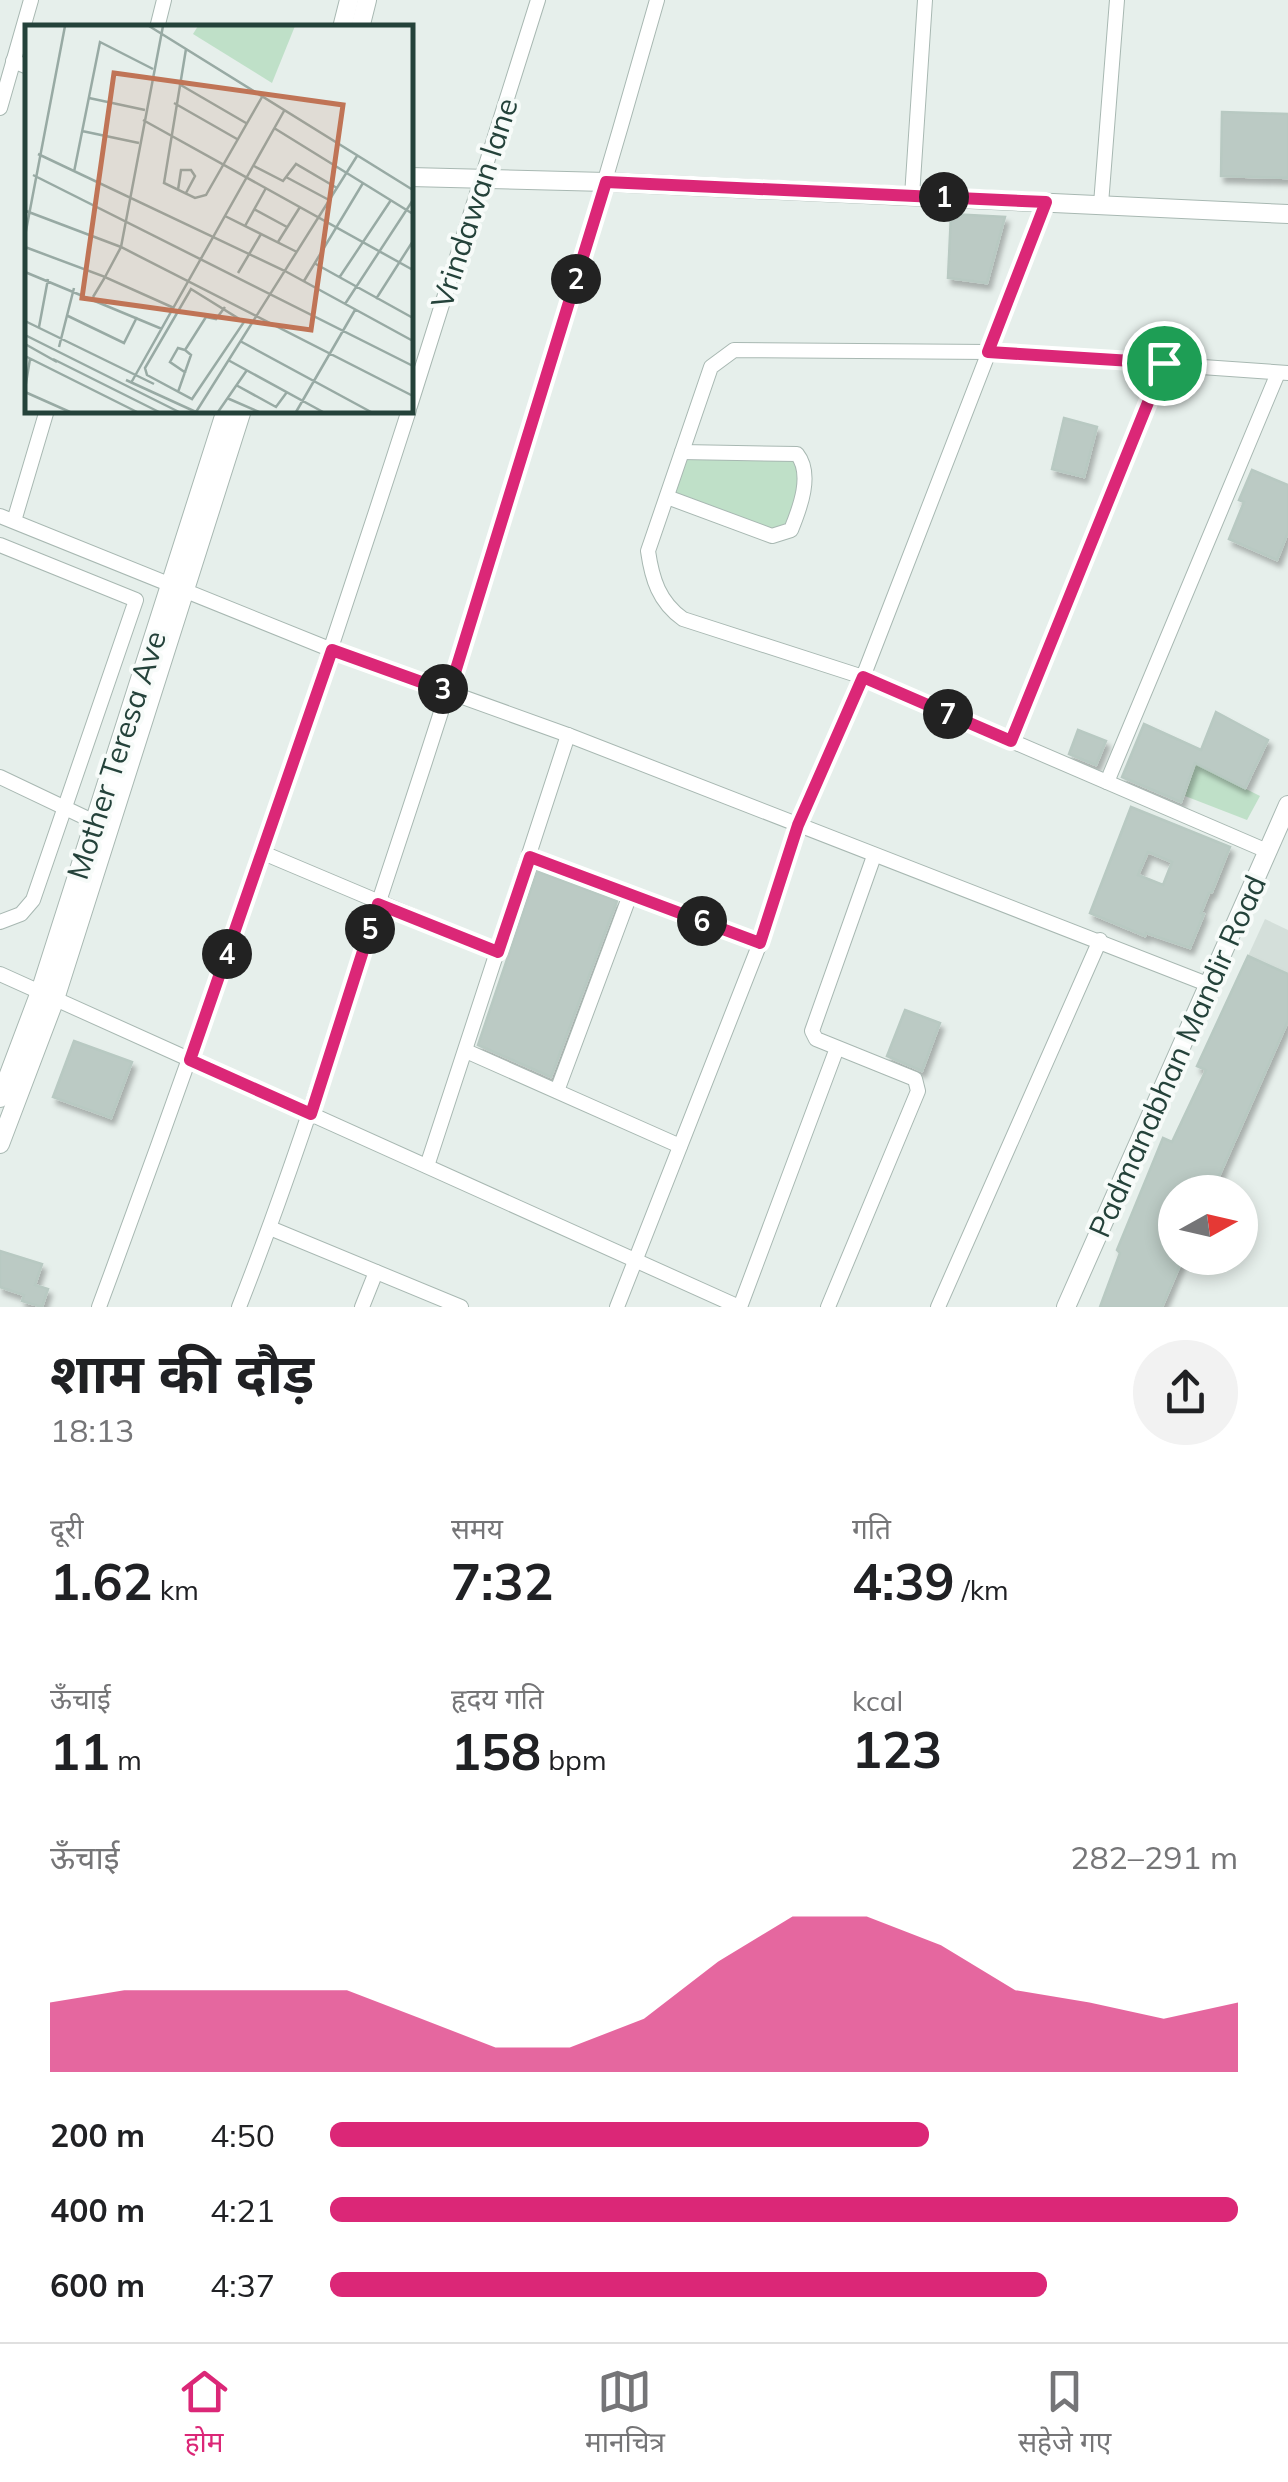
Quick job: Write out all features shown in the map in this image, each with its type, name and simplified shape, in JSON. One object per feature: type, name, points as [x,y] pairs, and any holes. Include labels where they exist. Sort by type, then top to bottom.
[{"type":"street","points":[[27,25],[31,0]]},
{"type":"street","points":[[157,25],[164,0]]},
{"type":"street","points":[[343,25],[349,0]]},
{"type":"street","points":[[361,25],[366,0]]},
{"type":"street","name":"Vrindawan lane","points":[[412,399],[538,0]]},
{"type":"street","points":[[239,1307],[311,1114],[449,692],[658,0]]},
{"type":"street","points":[[912,196],[924,0]]},
{"type":"street","points":[[1102,204],[1117,0]]},
{"type":"street","points":[[0,108],[20,64],[25,35]]},
{"type":"street","points":[[412,177],[606,182],[1288,214]]},
{"type":"street","points":[[617,1307],[760,943],[798,825],[863,677],[1046,202]]},
{"type":"street","points":[[1108,782],[1283,373],[988,352],[734,350],[710,367],[648,551],[652,577],[671,611],[683,619],[863,677],[1011,741],[1267,850]]},
{"type":"street","points":[[1011,741],[1164,363]]},
{"type":"street","points":[[46,412],[7,519],[332,650],[568,736],[1207,984]]},
{"type":"street","points":[[178,589],[225,412]]},
{"type":"street","points":[[0,1144],[178,589],[241,412]]},
{"type":"street","name":"Vrindawan lane","points":[[99,1307],[190,1060],[332,650],[408,412]]},
{"type":"street","points":[[667,497],[772,536],[790,530],[800,509],[806,467],[797,454],[682,452]]},
{"type":"street","points":[[0,546],[136,600],[33,900],[21,914],[0,922]]},
{"type":"street","points":[[427,1166],[568,736]]},
{"type":"street","points":[[0,777],[101,825]]},
{"type":"street","name":"Padmanabhan Mandir Road","points":[[1066,1307],[1288,805]]},
{"type":"street","points":[[261,852],[498,952]]},
{"type":"street","points":[[828,1307],[918,1091],[915,1079],[816,1039],[812,1022],[874,856]]},
{"type":"street","points":[[530,857],[760,943]]},
{"type":"street","points":[[557,1091],[630,895]]},
{"type":"street","points":[[938,1307],[1100,940]]},
{"type":"street","points":[[0,974],[739,1307],[837,1048]]},
{"type":"street","points":[[0,1098],[48,996]]},
{"type":"street","points":[[466,1050],[680,1146]]},
{"type":"street","points":[[270,1228],[461,1307]]},
{"type":"street","points":[[362,1307],[376,1272]]},
{"type":"shaded area","points":[[1265,919],[1288,930],[1288,974],[1248,956]]},
{"type":"green space","points":[[683,454],[800,460],[797,508],[790,525],[771,533],[670,495]]},
{"type":"green space","points":[[1196,764],[1260,796],[1247,820],[1185,796]]},
{"type":"building","points":[[1222,112],[1288,114],[1288,178],[1221,176]]},
{"type":"building","points":[[951,214],[1005,217],[987,283],[948,278]]},
{"type":"building","points":[[1064,418],[1097,427],[1084,477],[1052,469]]},
{"type":"building","points":[[1252,470],[1288,485],[1288,532],[1277,560],[1229,539]]},
{"type":"building","points":[[1216,712],[1268,740],[1245,788],[1195,763],[1181,802],[1122,777],[1144,724],[1201,750]]},
{"type":"building","points":[[1078,730],[1106,741],[1096,765],[1069,754]]},
{"type":"building","points":[[1131,807],[1230,847],[1190,948],[1146,933],[1145,936],[1090,913]],"holes":[[[1148,852],[1172,862],[1163,885],[1138,875]]]},
{"type":"building","points":[[537,871],[617,901],[551,1077],[478,1045]]},
{"type":"building","points":[[1248,956],[1288,974],[1288,1021],[1220,1175],[1158,1175],[1158,1275],[1176,1275],[1162,1307],[1100,1307],[1120,1253],[1117,1250],[1163,1138],[1172,1142],[1206,1070],[1197,1066]]},
{"type":"building","points":[[905,1010],[940,1023],[922,1071],[887,1056]]},
{"type":"building","points":[[74,1041],[132,1062],[111,1118],[53,1097]]},
{"type":"building","points":[[0,1251],[42,1264],[35,1285],[48,1289],[42,1307],[22,1301],[24,1295],[0,1287]]},
{"type":"route","points":[[606,182],[1046,202],[988,352],[1164,363],[1011,741],[863,677],[798,825],[760,943],[530,857],[498,952],[378,904],[311,1114],[190,1060],[332,650],[449,692],[606,182]]}]
